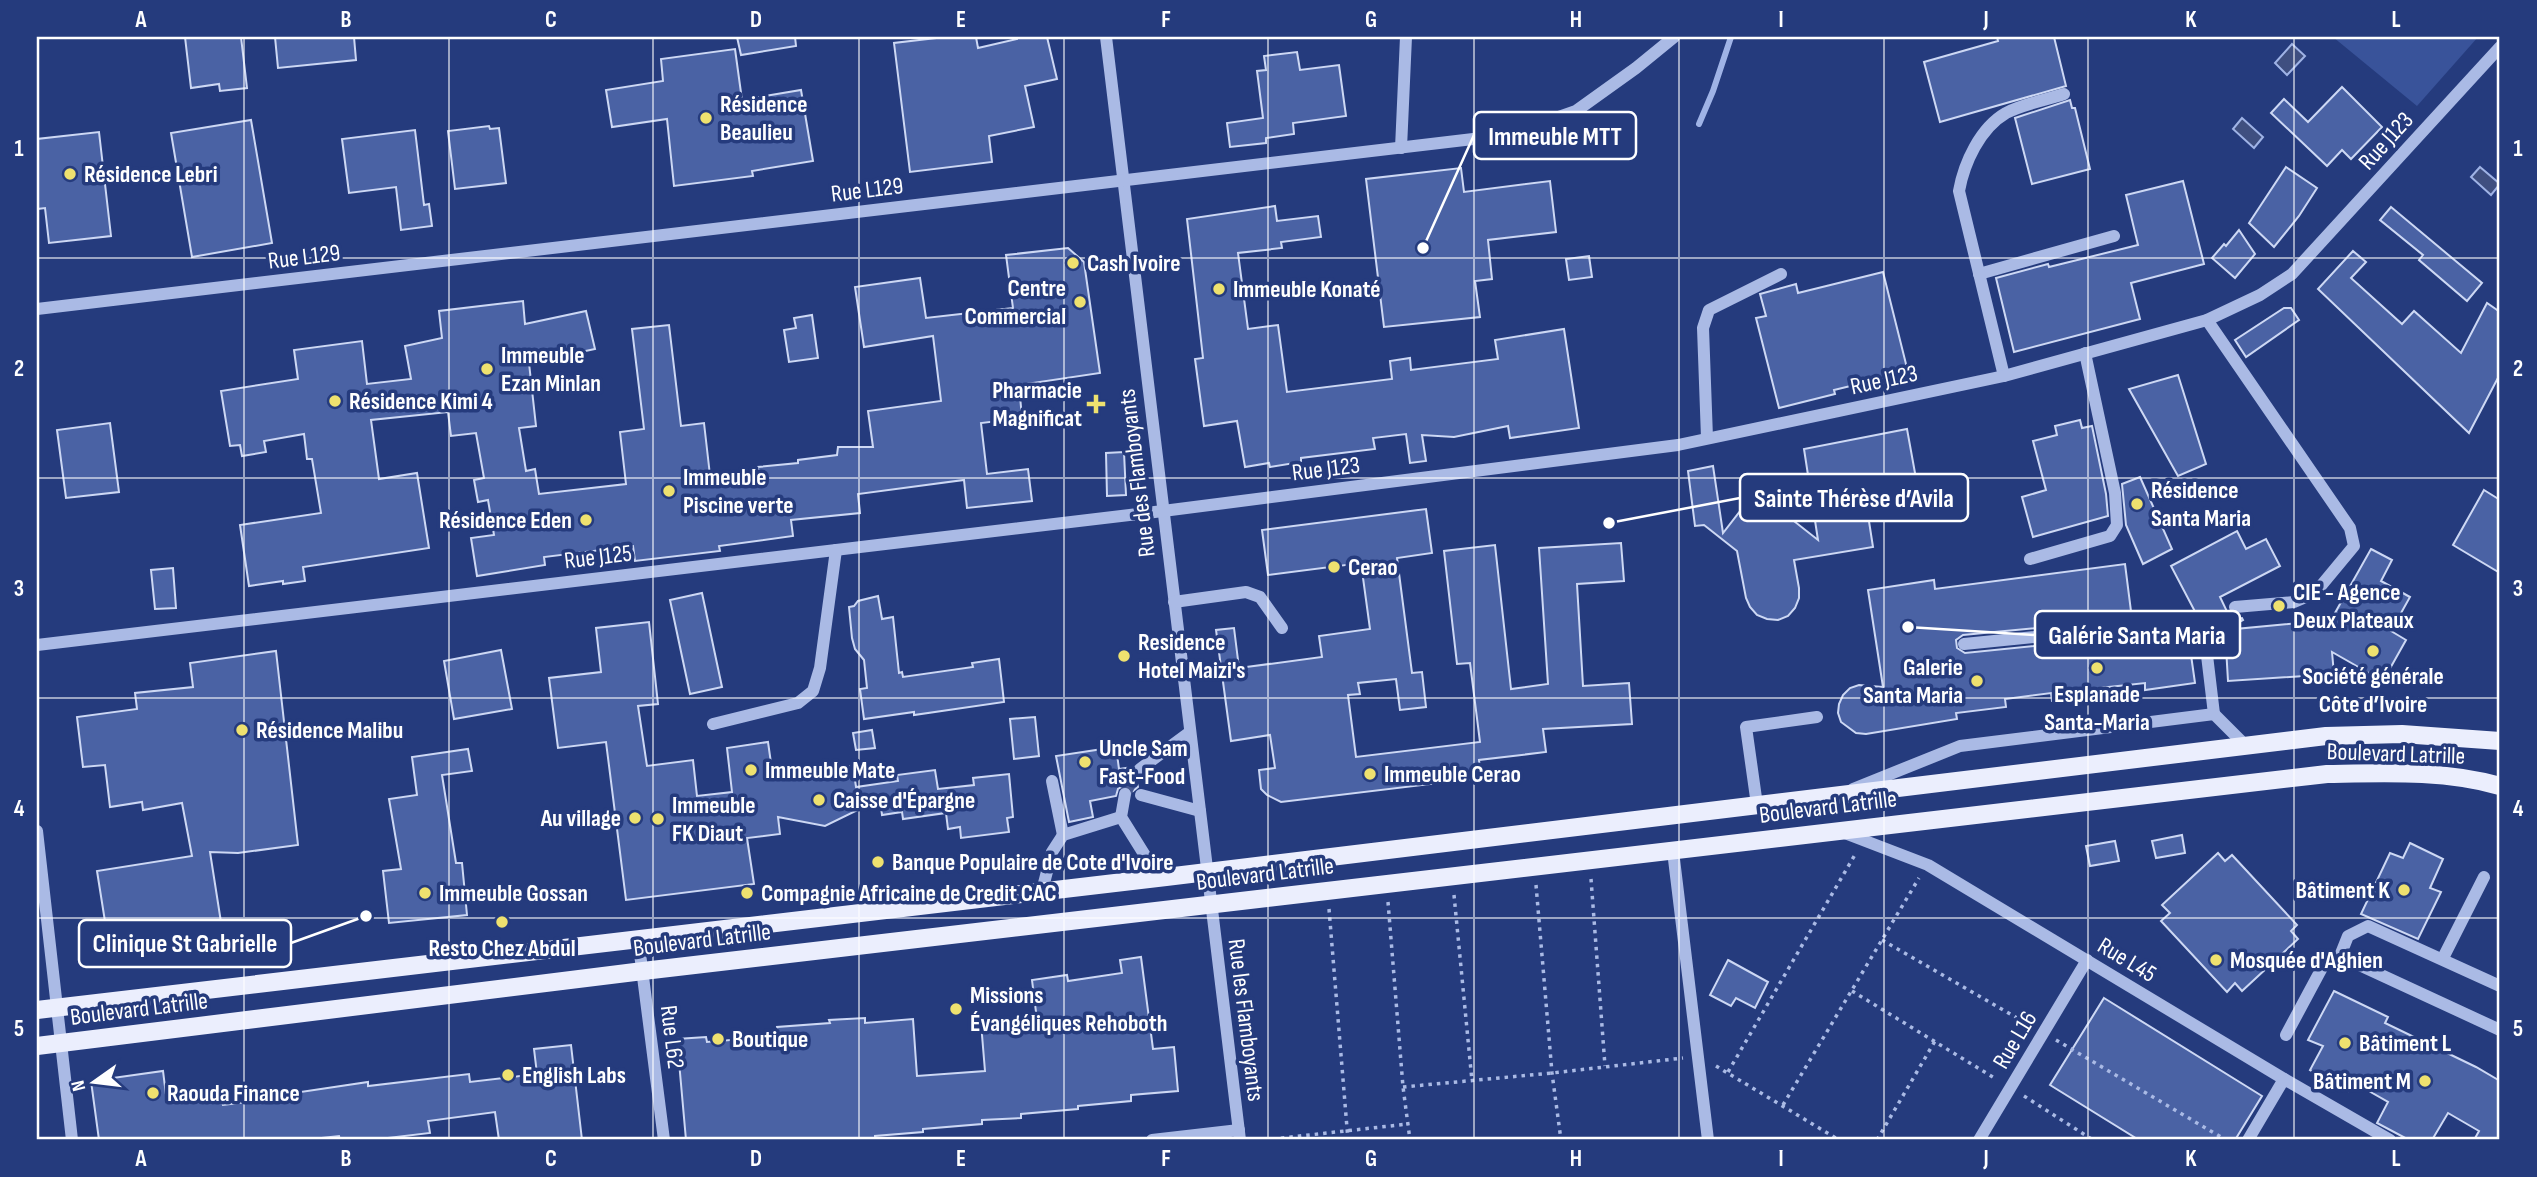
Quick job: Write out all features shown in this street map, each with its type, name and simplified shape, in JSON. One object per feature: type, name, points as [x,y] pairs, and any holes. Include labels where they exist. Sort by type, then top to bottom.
[{"type":"main road","name":"Boulevard Latrille","points":[[37,1010],[1159,878],[2326,736],[2402,734],[2499,737]]},
{"type":"main road","name":"Boulevard Latrille","points":[[37,1046],[643,971],[2327,774],[2394,773],[2483,781],[2500,786]]},
{"type":"street","name":"Rue des Flamboyants","points":[[1106,37],[1211,905]]},
{"type":"street","points":[[1401,148],[1406,37]]},
{"type":"street","name":"Rue L129","points":[[37,309],[1507,135],[1576,111],[1674,37]]},
{"type":"street","name":"Rue J123","points":[[1163,511],[1664,446],[2004,376],[2207,320],[2260,295],[2292,274],[2500,47]]},
{"type":"street","points":[[2004,376],[1959,191],[1963,170],[1983,135],[2006,113],[2064,94]]},
{"type":"street","points":[[1979,274],[2114,236]]},
{"type":"street","points":[[1707,438],[1703,328],[1709,310],[1781,274]]},
{"type":"street","points":[[2207,320],[2350,528],[2354,546],[2315,593],[2294,602],[2235,607]]},
{"type":"street","points":[[2030,559],[2110,536],[2118,525],[2112,474],[2085,353]]},
{"type":"street","name":"Rue J125","points":[[37,645],[1163,511]]},
{"type":"street","points":[[713,724],[798,703],[813,691],[820,667],[836,550]]},
{"type":"street","points":[[1174,602],[1246,592],[1260,597],[1282,628]]},
{"type":"street","points":[[1964,643],[2187,622],[2200,634],[2206,647],[2214,714],[2246,746]]},
{"type":"street","points":[[1837,795],[1960,746],[2214,714]]},
{"type":"street","points":[[1757,805],[1746,727],[1817,717]]},
{"type":"street","points":[[1140,769],[1190,732]]},
{"type":"street","points":[[1052,781],[1063,835]]},
{"type":"street","points":[[1125,794],[1121,817],[1159,878]]},
{"type":"street","points":[[1141,795],[1200,811]]},
{"type":"street","points":[[1042,891],[1052,852],[1063,835],[1121,817]]},
{"type":"street","name":"Rue L45","points":[[1835,830],[1928,865],[2390,1140]]},
{"type":"street","points":[[37,831],[72,1140]]},
{"type":"street","points":[[1673,850],[1708,1140]]},
{"type":"street","points":[[2443,958],[2484,877]]},
{"type":"street","name":"Rue les Flamboyants","points":[[1211,905],[1240,1135]]},
{"type":"street","points":[[2286,1035],[2323,966],[2340,956],[2348,936],[2368,926],[2500,986]]},
{"type":"street","name":"Rue L62","points":[[638,938],[664,1140]]},
{"type":"street","points":[[2340,956],[2500,1030]]},
{"type":"street","name":"Rue L16","points":[[1979,1140],[2087,960]]},
{"type":"street","points":[[2248,1140],[2284,1079]]},
{"type":"street","points":[[1152,1140],[1240,1135]]},
{"type":"path","points":[[1728,1072],[1864,839]]},
{"type":"path","points":[[1589,860],[1605,1066]]},
{"type":"path","points":[[1783,1105],[1928,865]]},
{"type":"path","points":[[1535,867],[1552,1073],[1561,1140]]},
{"type":"path","points":[[1452,877],[1472,1081]]},
{"type":"path","points":[[1387,884],[1403,1087],[1410,1140]]},
{"type":"path","points":[[1328,891],[1348,1140]]},
{"type":"path","points":[[1852,991],[2091,1140]]},
{"type":"path","points":[[1877,1140],[1935,1041]]},
{"type":"path","points":[[1403,1087],[1697,1056],[1839,1140]]},
{"type":"path","points":[[1264,1140],[1408,1124]]},
{"type":"shaded area","points":[[2333,37],[2478,37],[2417,106]]},
{"type":"shaded area","points":[[2292,44],[2305,56],[2287,75],[2275,63]]},
{"type":"shaded area","points":[[2242,118],[2263,137],[2254,148],[2233,129]]},
{"type":"shaded area","points":[[2480,167],[2500,184],[2491,195],[2471,177]]},
{"type":"building","points":[[185,37],[241,37],[247,88],[220,91],[219,84],[191,88]]},
{"type":"building","points":[[275,37],[354,37],[356,60],[278,68]]},
{"type":"building","points":[[737,37],[795,37],[796,46],[741,55]]},
{"type":"building","points":[[945,37],[976,37],[978,48],[1017,37],[1047,37],[1057,79],[1025,86],[1034,127],[989,136],[992,162],[910,172],[894,43]]},
{"type":"building","points":[[1997,37],[2054,37],[2066,86],[1940,122],[1924,62],[1998,41]]},
{"type":"building","name":"Résidence Beaulieu","points":[[735,49],[742,100],[801,90],[813,161],[752,171],[753,176],[674,186],[667,119],[612,127],[606,90],[663,81],[661,59]]},
{"type":"building","points":[[1297,52],[1300,70],[1339,65],[1346,116],[1293,123],[1294,134],[1266,138],[1266,143],[1230,147],[1227,123],[1263,118],[1257,71],[1266,70],[1264,56]]},
{"type":"building","points":[[2342,87],[2382,127],[2351,159],[2342,150],[2327,166],[2271,113],[2284,99],[2308,122]]},
{"type":"building","points":[[2070,100],[2072,108],[2075,108],[2090,169],[2032,184],[2015,118]]},
{"type":"building","points":[[251,120],[272,243],[192,257],[171,133]]},
{"type":"building","points":[[489,126],[490,129],[499,128],[506,183],[455,189],[448,131]]},
{"type":"building","points":[[415,130],[424,205],[429,204],[432,226],[401,230],[396,187],[349,193],[342,139]]},
{"type":"building","name":"Résidence Lebri","points":[[99,132],[111,236],[49,243],[45,208],[37,209],[37,139]]},
{"type":"building","points":[[2286,167],[2317,188],[2274,247],[2249,223]]},
{"type":"building","points":[[1461,168],[1464,192],[1550,181],[1556,232],[1488,240],[1492,279],[1475,281],[1480,317],[1384,327],[1366,179]]},
{"type":"building","points":[[2183,181],[2204,264],[2131,283],[2140,319],[2014,352],[1996,278],[2138,245],[2126,195]]},
{"type":"building","points":[[1275,206],[1277,221],[1318,216],[1321,237],[1281,242],[1282,248],[1238,253],[1248,329],[1278,325],[1287,392],[1392,379],[1390,361],[1410,358],[1411,370],[1498,359],[1495,340],[1564,329],[1579,428],[1510,438],[1508,426],[1454,437],[1422,435],[1426,461],[1410,463],[1406,434],[1373,438],[1375,449],[1301,458],[1301,462],[1270,467],[1269,463],[1245,467],[1237,421],[1204,426],[1195,359],[1203,358],[1187,219]]},
{"type":"building","points":[[2391,207],[2482,283],[2467,301],[2419,260],[2423,255],[2380,220]]},
{"type":"building","points":[[2239,230],[2255,254],[2235,278],[2212,258]]},
{"type":"building","points":[[1068,248],[1084,262],[1100,373],[1019,385],[1022,418],[981,423],[987,474],[1028,469],[1032,501],[967,508],[964,480],[858,494],[860,513],[791,520],[793,536],[719,546],[720,551],[635,561],[633,546],[544,557],[545,565],[477,576],[471,538],[494,535],[488,500],[478,502],[474,480],[484,478],[476,433],[451,436],[448,412],[371,420],[379,479],[417,473],[429,548],[303,567],[305,581],[249,586],[240,525],[321,513],[312,459],[307,459],[304,434],[264,441],[266,452],[242,456],[240,445],[230,446],[221,391],[298,379],[294,350],[362,341],[367,384],[411,379],[405,346],[442,338],[439,311],[523,301],[525,324],[586,311],[595,349],[529,363],[536,426],[519,428],[526,471],[535,469],[539,494],[626,484],[620,432],[644,429],[632,329],[669,325],[681,426],[704,423],[711,484],[759,479],[758,467],[837,455],[838,447],[873,447],[868,411],[941,401],[933,336],[864,347],[855,287],[920,278],[926,318],[1013,308],[1006,255]]},
{"type":"building","points":[[2353,251],[2366,262],[2351,278],[2402,324],[2414,311],[2461,353],[2487,303],[2500,312],[2500,374],[2469,433],[2318,289]]},
{"type":"building","points":[[1589,256],[1592,277],[1569,280],[1566,259]]},
{"type":"building","points":[[1883,272],[1908,372],[1834,390],[1835,394],[1779,408],[1756,318],[1766,316],[1760,294],[1796,284],[1798,293]]},
{"type":"building","points":[[2284,308],[2291,308],[2299,320],[2246,357],[2235,340]]},
{"type":"building","points":[[812,315],[818,358],[789,362],[784,330],[796,328],[794,318]]},
{"type":"building","points":[[2178,375],[2206,464],[2178,476],[2129,389]]},
{"type":"building","points":[[2080,420],[2082,428],[2092,426],[2108,516],[2033,537],[2022,497],[2046,490],[2033,441],[2057,435],[2055,426]]},
{"type":"building","points":[[110,423],[119,492],[66,498],[57,430]]},
{"type":"building","points":[[1907,429],[1921,506],[1868,515],[1873,547],[1794,560],[1799,588],[1795,608],[1788,616],[1778,620],[1757,615],[1746,598],[1737,551],[1704,525],[1695,526],[1688,471],[1713,466],[1723,533],[1744,506],[1759,518],[1771,503],[1818,540],[1804,449]]},
{"type":"building","points":[[1124,452],[1126,495],[1107,496],[1106,453]]},
{"type":"building","name":"Résidence Santa Maria","points":[[2140,477],[2172,549],[2143,564],[2126,525],[2122,484]]},
{"type":"building","points":[[2484,490],[2500,500],[2500,573],[2453,545]]},
{"type":"building","points":[[1426,509],[1432,553],[1397,558],[1412,673],[1422,672],[1426,707],[1400,710],[1396,679],[1358,683],[1360,694],[1348,695],[1356,757],[1480,742],[1470,663],[1457,664],[1444,551],[1495,545],[1511,689],[1548,684],[1539,548],[1621,543],[1624,581],[1577,584],[1583,686],[1629,683],[1632,724],[1543,729],[1546,752],[1479,760],[1481,778],[1281,802],[1267,795],[1261,789],[1259,770],[1275,768],[1270,735],[1231,741],[1216,630],[1234,628],[1239,668],[1322,657],[1319,636],[1370,629],[1361,563],[1268,575],[1262,530]]},
{"type":"building","points":[[2237,531],[2246,549],[2266,539],[2280,566],[2220,597],[2231,620],[2243,620],[2211,637],[2171,566]]},
{"type":"building","points":[[2371,549],[2392,560],[2381,581],[2410,597],[2391,631],[2406,640],[2383,681],[2332,652],[2334,674],[2228,681],[2225,630],[2331,620]]},
{"type":"building","points":[[2125,564],[2132,619],[1963,635],[1956,640],[1957,648],[1965,653],[2184,631],[2195,645],[2190,648],[2195,683],[2145,690],[2145,683],[2100,688],[2101,695],[2052,701],[2051,693],[2005,699],[2006,707],[1956,713],[1957,719],[1866,734],[1856,733],[1841,722],[1839,704],[1850,688],[1859,685],[1883,687],[1868,590],[1934,580],[1935,589]]},
{"type":"building","points":[[173,568],[176,608],[155,609],[151,570]]},
{"type":"building","points":[[702,593],[722,687],[690,694],[670,600]]},
{"type":"building","points":[[878,596],[882,619],[893,617],[899,673],[902,672],[903,677],[973,667],[972,663],[999,659],[1004,702],[864,719],[860,689],[867,688],[864,660],[855,649],[849,607],[858,601]]},
{"type":"building","points":[[649,622],[658,704],[638,706],[647,766],[693,760],[697,796],[732,792],[727,748],[768,742],[773,777],[853,766],[856,787],[898,781],[897,775],[935,770],[938,789],[974,785],[973,778],[1009,774],[1013,817],[1007,818],[1009,832],[961,838],[960,827],[948,829],[946,813],[903,819],[902,812],[882,815],[880,799],[825,826],[778,817],[780,834],[747,838],[754,884],[626,900],[606,742],[558,748],[549,678],[601,672],[596,628]]},
{"type":"building","points":[[501,650],[512,709],[454,719],[444,661]]},
{"type":"building","points":[[276,651],[298,845],[238,853],[210,852],[223,935],[110,953],[97,871],[192,856],[182,803],[143,810],[142,802],[110,807],[105,765],[83,767],[77,717],[137,709],[135,693],[193,687],[190,663]]},
{"type":"building","points":[[1035,717],[1039,756],[1014,759],[1010,719]]},
{"type":"building","points":[[872,730],[875,748],[856,750],[853,733]]},
{"type":"building","points":[[1116,747],[1119,769],[1132,767],[1138,787],[1133,791],[1130,787],[1123,786],[1118,789],[1116,796],[1090,801],[1093,817],[1069,822],[1056,756]]},
{"type":"building","points":[[468,749],[472,771],[442,775],[456,863],[462,863],[467,915],[389,923],[383,871],[401,869],[389,799],[417,795],[412,757]]},
{"type":"building","points":[[2182,835],[2185,853],[2156,858],[2152,841]]},
{"type":"building","points":[[2115,841],[2119,861],[2090,866],[2086,846]]},
{"type":"building","name":"Bâtiment K","points":[[2410,843],[2443,859],[2430,888],[2441,892],[2418,939],[2361,914],[2390,853],[2403,858]]},
{"type":"building","points":[[2218,853],[2225,861],[2232,855],[2297,925],[2291,931],[2298,939],[2242,991],[2235,983],[2227,992],[2161,921],[2170,913],[2162,905]]},
{"type":"building","points":[[1141,957],[1153,1049],[1174,1047],[1178,1091],[1131,1095],[1131,1101],[1021,1114],[1021,1118],[982,1120],[982,1124],[875,1136],[875,1140],[686,1140],[677,1039],[706,1037],[707,1042],[778,1036],[777,1027],[830,1023],[829,1020],[865,1018],[865,1023],[913,1019],[917,1076],[985,1071],[981,1023],[1037,1020],[1032,980],[1067,975],[1068,981],[1122,973],[1120,960]]},
{"type":"building","points":[[1728,960],[1768,982],[1755,1008],[1736,998],[1731,1006],[1710,995]]},
{"type":"building","points":[[2334,991],[2388,1017],[2385,1023],[2500,1081],[2500,1140],[2474,1140],[2479,1131],[2448,1113],[2432,1140],[2409,1140],[2377,1123],[2388,1102],[2353,1082],[2348,1091],[2310,1070],[2323,1046],[2308,1040]]},
{"type":"building","points":[[2104,998],[2262,1096],[2235,1140],[2139,1140],[2050,1085]]},
{"type":"building","points":[[571,1045],[582,1140],[499,1140],[495,1112],[428,1121],[430,1133],[371,1140],[340,1140],[339,1136],[303,1140],[99,1140],[91,1081],[163,1071],[167,1103],[221,1096],[223,1105],[288,1097],[287,1094],[368,1082],[368,1086],[469,1074],[470,1082],[537,1074],[534,1049]]},
{"type":"waterway","points":[[1699,124],[1731,37]]},
{"type":"tunnel","points":[[1125,794],[1135,773],[1140,769]]},
{"type":"place","name":"Résidence Beaulieu","points":[[706,118]]},
{"type":"place","name":"Résidence Lebri","points":[[70,174]]},
{"type":"place","name":"Immeuble MTT","points":[[1423,248]]},
{"type":"place","name":"Cash Ivoire","points":[[1073,263]]},
{"type":"place","name":"Immeuble Konaté","points":[[1219,289]]},
{"type":"place","name":"Centre Commercial","points":[[1080,302]]},
{"type":"place","name":"Immeuble Ezan Minlan","points":[[487,369]]},
{"type":"place","name":"Résidence Kimi 4","points":[[335,401]]},
{"type":"place","name":"Pharmacie Magnificat","points":[[1096,404]]},
{"type":"place","name":"Immeuble Piscine verte","points":[[669,491]]},
{"type":"place","name":"Résidence Santa Maria","points":[[2137,504]]},
{"type":"place","name":"Résidence Eden","points":[[586,520]]},
{"type":"place","name":"Sainte Thérèse d’Avila","points":[[1609,523]]},
{"type":"place","name":"Cerao","points":[[1334,567]]},
{"type":"place","name":"CIE - Agence Deux Plateaux","points":[[2279,606]]},
{"type":"place","name":"Galérie Santa Maria","points":[[1908,627]]},
{"type":"place","name":"Société générale Côte d’Ivoire","points":[[2373,651]]},
{"type":"place","name":"Residence Hotel Maizi's","points":[[1124,656]]},
{"type":"place","name":"Esplanade Santa-Maria","points":[[2097,668]]},
{"type":"place","name":"Galerie Santa Maria","points":[[1977,681]]},
{"type":"place","name":"Résidence Malibu","points":[[242,730]]},
{"type":"place","name":"Uncle Sam Fast-Food","points":[[1085,762]]},
{"type":"place","name":"Immeuble Mate","points":[[751,770]]},
{"type":"place","name":"Immeuble Cerao","points":[[1370,774]]},
{"type":"place","name":"Caisse d'Épargne","points":[[819,800]]},
{"type":"place","name":"Au village","points":[[635,818]]},
{"type":"place","name":"Immeuble FK Diaut","points":[[658,819]]},
{"type":"place","name":"Banque Populaire de Cote d'Ivoire","points":[[878,862]]},
{"type":"place","name":"Bâtiment K","points":[[2404,890]]},
{"type":"place","name":"Immeuble Gossan","points":[[425,893]]},
{"type":"place","name":"Compagnie Africaine de Credit CAC","points":[[747,893]]},
{"type":"place","name":"Clinique St Gabrielle","points":[[366,916]]},
{"type":"place","name":"Resto Chez Abdul","points":[[502,922]]},
{"type":"place","name":"Mosquée d'Aghien","points":[[2216,960]]},
{"type":"place","name":"Missions Évangéliques Rehoboth","points":[[956,1009]]},
{"type":"place","name":"Boutique","points":[[718,1039]]},
{"type":"place","name":"Bâtiment L","points":[[2345,1043]]},
{"type":"place","name":"English Labs","points":[[508,1075]]},
{"type":"place","name":"Bâtiment M","points":[[2425,1081]]},
{"type":"place","name":"Raouda Finance","points":[[153,1093]]}]
